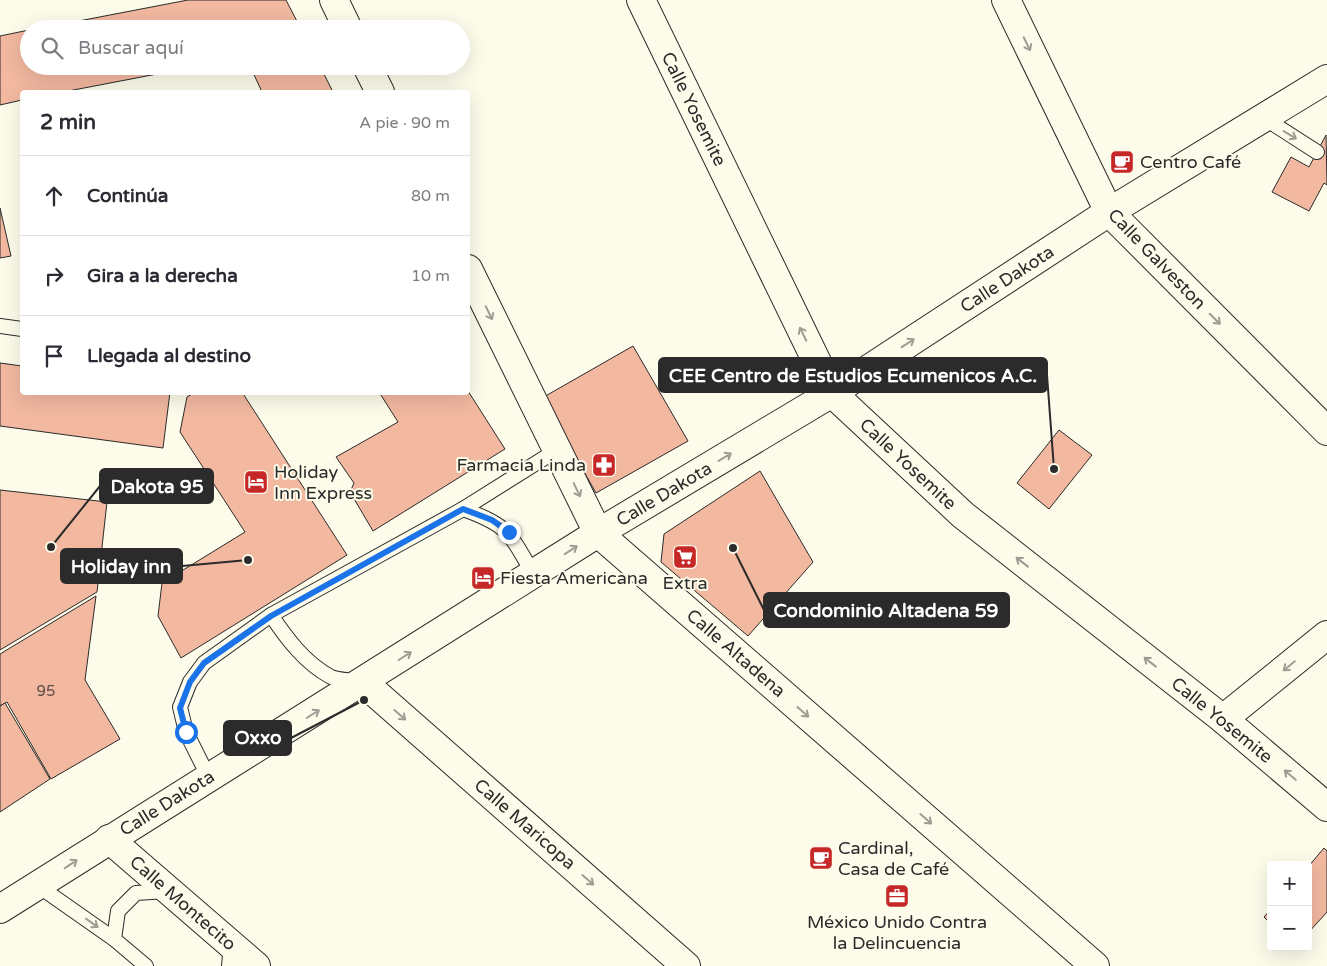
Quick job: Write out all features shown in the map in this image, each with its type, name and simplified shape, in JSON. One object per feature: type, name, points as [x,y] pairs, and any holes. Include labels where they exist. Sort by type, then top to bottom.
[{"type":"street","points":[[334,0],[344,20]]},
{"type":"street","name":"Calle Yosemite","points":[[641,0],[832,393],[963,515],[1223,719],[1327,807]]},
{"type":"street","name":"Calle Galveston","points":[[1006,0],[1109,212],[1327,431]]},
{"type":"street","points":[[372,75],[379,90]]},
{"type":"street","name":"Calle Dakota","points":[[0,909],[109,839],[364,682],[598,533],[832,393],[1109,212],[1327,79]]},
{"type":"street","name":"Calle Altadena","points":[[470,274],[598,533],[1095,966]]},
{"type":"street","points":[[1223,719],[1327,635]]},
{"type":"street","name":"Calle Maricopa","points":[[364,682],[686,966]]},
{"type":"street","name":"Calle Montecito","points":[[109,839],[168,891],[230,955],[256,966]]},
{"type":"lane","points":[[1264,118],[1317,152]]},
{"type":"lane","points":[[0,326],[20,329]]},
{"type":"lane","points":[[209,778],[186,732],[180,708],[190,682],[204,663],[271,616],[463,509],[557,450]]},
{"type":"lane","points":[[463,509],[492,520],[509,532],[534,574]]},
{"type":"lane","points":[[271,616],[288,642],[313,664],[332,677],[364,682]]},
{"type":"lane","points":[[37,885],[114,939],[146,966]]},
{"type":"lane","points":[[114,939],[118,911],[136,893],[168,891]]},
{"type":"building","points":[[188,0],[286,0],[296,20],[84,20]]},
{"type":"building","points":[[20,32],[20,75],[152,75],[73,90],[20,90],[20,100],[0,105],[0,36]]},
{"type":"building","points":[[254,75],[324,75],[332,90],[261,90]]},
{"type":"building","points":[[1326,135],[1327,185],[1324,183],[1309,211],[1272,192],[1291,157],[1309,167]]},
{"type":"building","points":[[0,208],[11,256],[0,258]]},
{"type":"building","points":[[633,346],[688,441],[596,493],[542,398]]},
{"type":"building","points":[[0,363],[20,366],[20,395],[170,395],[163,448],[0,426]]},
{"type":"building","points":[[470,394],[505,449],[373,531],[350,492],[354,483],[336,457],[398,422],[381,395]]},
{"type":"building","name":"Holiday Inn Express","points":[[190,395],[244,395],[347,555],[181,658],[158,616],[162,583],[245,532],[180,432],[187,397]]},
{"type":"building","points":[[1059,430],[1092,455],[1049,509],[1017,483]]},
{"type":"building","points":[[760,471],[813,562],[748,636],[661,562],[664,534]]},
{"type":"building","points":[[0,490],[107,502],[97,592],[0,650]]},
{"type":"building","points":[[96,596],[85,680],[120,739],[51,779],[7,702],[0,706],[0,654]]},
{"type":"building","points":[[5,703],[50,779],[0,812],[0,706]]},
{"type":"building","points":[[1324,848],[1327,851],[1327,912],[1312,929],[1312,906],[1312,862]]},
{"type":"place","name":"Centro Café","points":[[1122,162]]},
{"type":"place","name":"Farmacia Linda","points":[[604,465]]},
{"type":"place","name":"CEE Centro de Estudios Ecumenicos A.C.","points":[[1054,469]]},
{"type":"place","name":"Holiday Inn Express","points":[[256,482]]},
{"type":"place","name":"Dakota 95","points":[[51,547]]},
{"type":"place","name":"Condominio Altadena 59","points":[[733,548]]},
{"type":"place","name":"Extra","points":[[685,557]]},
{"type":"place","name":"Holiday inn","points":[[248,560]]},
{"type":"place","name":"Fiesta Americana","points":[[483,578]]},
{"type":"place","name":"Oxxo","points":[[364,700]]},
{"type":"place","name":"Cardinal, Casa de Café","points":[[821,858]]},
{"type":"place","name":"México Unido Contra la Delincuencia","points":[[897,896]]},
{"type":"route","points":[[186,732],[180,708],[190,682],[204,663],[271,616],[463,509],[492,520],[509,532]]}]
